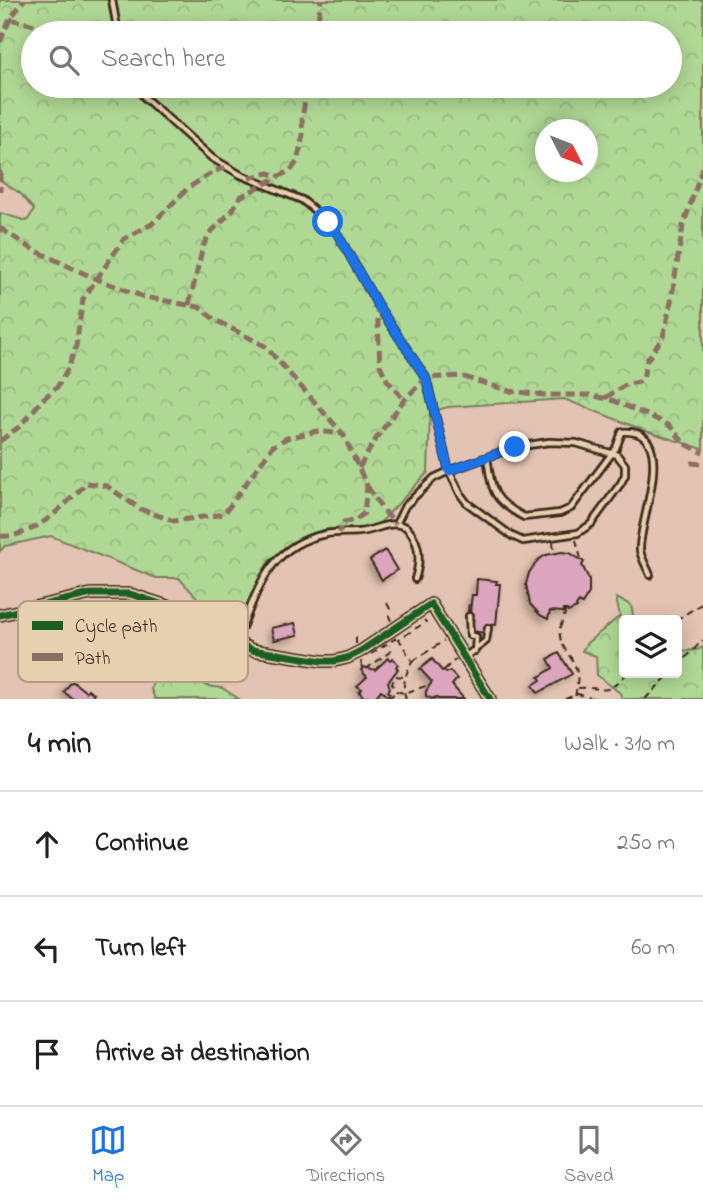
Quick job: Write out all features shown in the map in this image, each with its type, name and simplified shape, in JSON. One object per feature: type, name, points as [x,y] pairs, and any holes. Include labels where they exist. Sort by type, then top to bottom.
[{"type":"street","points":[[61,601],[91,594],[130,594],[152,601]]},
{"type":"street","points":[[248,648],[307,659],[334,661],[347,658],[431,604],[490,699]]},
{"type":"street","points":[[0,615],[18,611]]},
{"type":"lane","points":[[111,0],[115,21]]},
{"type":"lane","points":[[145,98],[212,158],[241,174],[302,200],[328,222],[377,304],[426,378],[449,471],[467,503],[512,536],[528,541],[578,533],[587,528],[625,475],[624,462],[617,455],[592,446],[565,442],[526,444],[449,471],[434,478],[405,506],[396,524]]},
{"type":"lane","points":[[487,457],[494,495],[524,517],[571,509],[612,454],[622,432],[631,432],[645,439],[651,453],[652,485],[640,550],[650,575]]},
{"type":"lane","points":[[248,614],[270,568],[298,544],[329,533],[359,532],[396,524],[406,527],[415,538],[419,562],[415,579]]},
{"type":"lane","points":[[470,616],[470,635],[476,636],[475,651]]},
{"type":"lane","points":[[462,657],[475,651],[486,641],[488,628]]},
{"type":"path","points":[[575,538],[580,559]]},
{"type":"path","points":[[552,541],[555,552]]},
{"type":"path","points":[[387,603],[392,622]]},
{"type":"path","points":[[682,616],[703,603]]},
{"type":"path","points":[[565,610],[565,618],[559,630],[560,639],[576,668],[578,688],[575,699]]},
{"type":"path","points":[[412,661],[399,639],[426,622],[422,616]]},
{"type":"path","points":[[353,646],[357,641],[356,636]]},
{"type":"path","points":[[388,644],[390,652],[364,669],[359,662],[397,636]]},
{"type":"path","points":[[406,699],[405,677],[412,661],[448,639]]},
{"type":"path","points":[[682,662],[703,640]]},
{"type":"path","points":[[444,670],[462,657]]},
{"type":"path","points":[[405,677],[396,676],[391,683],[396,691],[404,693],[426,686],[428,688]]},
{"type":"path","points":[[578,688],[606,693],[623,678]]},
{"type":"path","points":[[645,699],[666,678]]},
{"type":"path","points":[[391,697],[396,691]]},
{"type":"path","points":[[565,699],[575,694],[594,699]]},
{"type":"green space","points":[[0,0],[703,0],[703,449],[646,431],[564,399],[448,407],[430,412],[428,472],[380,523],[367,528],[329,529],[310,534],[290,544],[269,561],[248,602],[200,601],[179,578],[156,578],[51,536],[5,546],[0,551],[0,213],[27,221],[34,210],[21,194],[0,180]]},
{"type":"green space","points":[[616,598],[631,605],[633,615],[620,615]]},
{"type":"green space","points":[[619,617],[619,678],[682,678],[682,651],[703,647],[703,699],[622,699],[620,693],[597,675],[596,656],[582,651],[587,643]]},
{"type":"green space","points":[[153,682],[201,682],[207,686],[222,688],[239,699],[155,699],[151,689]]},
{"type":"building","points":[[385,550],[397,570],[382,580],[370,560]]},
{"type":"building","points":[[570,553],[584,562],[582,565],[589,579],[589,593],[582,604],[579,602],[577,608],[568,612],[550,611],[548,619],[530,604],[526,584],[529,573],[538,560],[546,555]]},
{"type":"building","points":[[477,579],[497,581],[496,584],[500,584],[496,625],[486,624],[485,633],[472,631],[474,614],[470,613],[472,595],[476,595]]},
{"type":"building","points":[[295,623],[298,635],[274,640],[271,628]]},
{"type":"building","points":[[559,653],[572,674],[538,693],[533,685],[541,680],[539,677],[553,668],[548,659]]},
{"type":"building","points":[[388,658],[393,658],[398,664],[398,669],[388,682],[390,693],[388,696],[381,690],[374,699],[368,696],[366,699],[359,692],[362,689],[357,686],[367,677],[361,670],[364,667],[375,670]]},
{"type":"building","points":[[432,659],[442,671],[450,671],[457,679],[452,685],[464,699],[432,699],[426,696],[432,682],[420,669]]},
{"type":"building","points":[[73,682],[86,692],[88,689],[94,694],[90,699],[73,699],[64,692]]},
{"type":"marked path","points":[[0,42],[10,19],[24,0]]},
{"type":"marked path","points":[[318,21],[321,0]]},
{"type":"marked path","points":[[10,19],[21,22]]},
{"type":"marked path","points":[[189,305],[203,246],[211,232],[232,211],[240,197],[291,170],[297,162],[303,135],[305,98]]},
{"type":"marked path","points":[[0,441],[19,427],[58,386],[76,346],[83,299],[124,239],[152,224],[188,188],[226,167]]},
{"type":"marked path","points":[[605,398],[627,384],[639,382],[643,378],[647,360],[663,337],[683,226],[703,167]]},
{"type":"marked path","points":[[0,171],[0,191]]},
{"type":"marked path","points":[[249,178],[268,173],[280,176]]},
{"type":"marked path","points":[[0,228],[32,249],[94,278],[144,297],[199,307],[215,320],[265,346],[343,434],[367,486],[364,513],[356,520],[344,522],[340,526],[340,533]]},
{"type":"marked path","points":[[377,304],[380,365],[387,380],[404,400]]},
{"type":"marked path","points":[[359,468],[404,400],[426,378],[461,376],[510,391],[544,395],[589,395],[612,400],[670,426],[684,443],[703,453]]},
{"type":"marked path","points":[[0,536],[25,532],[48,519],[87,483],[107,486],[140,509],[174,521],[224,514],[273,446],[287,438],[318,431],[342,434]]},
{"type":"marked path","points":[[691,463],[703,464]]},
{"type":"marked path","points":[[367,486],[396,524]]},
{"type":"cycle path","points":[[61,601],[91,594],[130,594],[152,601]]},
{"type":"cycle path","points":[[248,648],[322,661],[347,658],[431,604],[490,699]]},
{"type":"cycle path","points":[[0,615],[18,611]]},
{"type":"route","points":[[328,222],[392,328],[426,378],[449,471],[515,447]]}]
